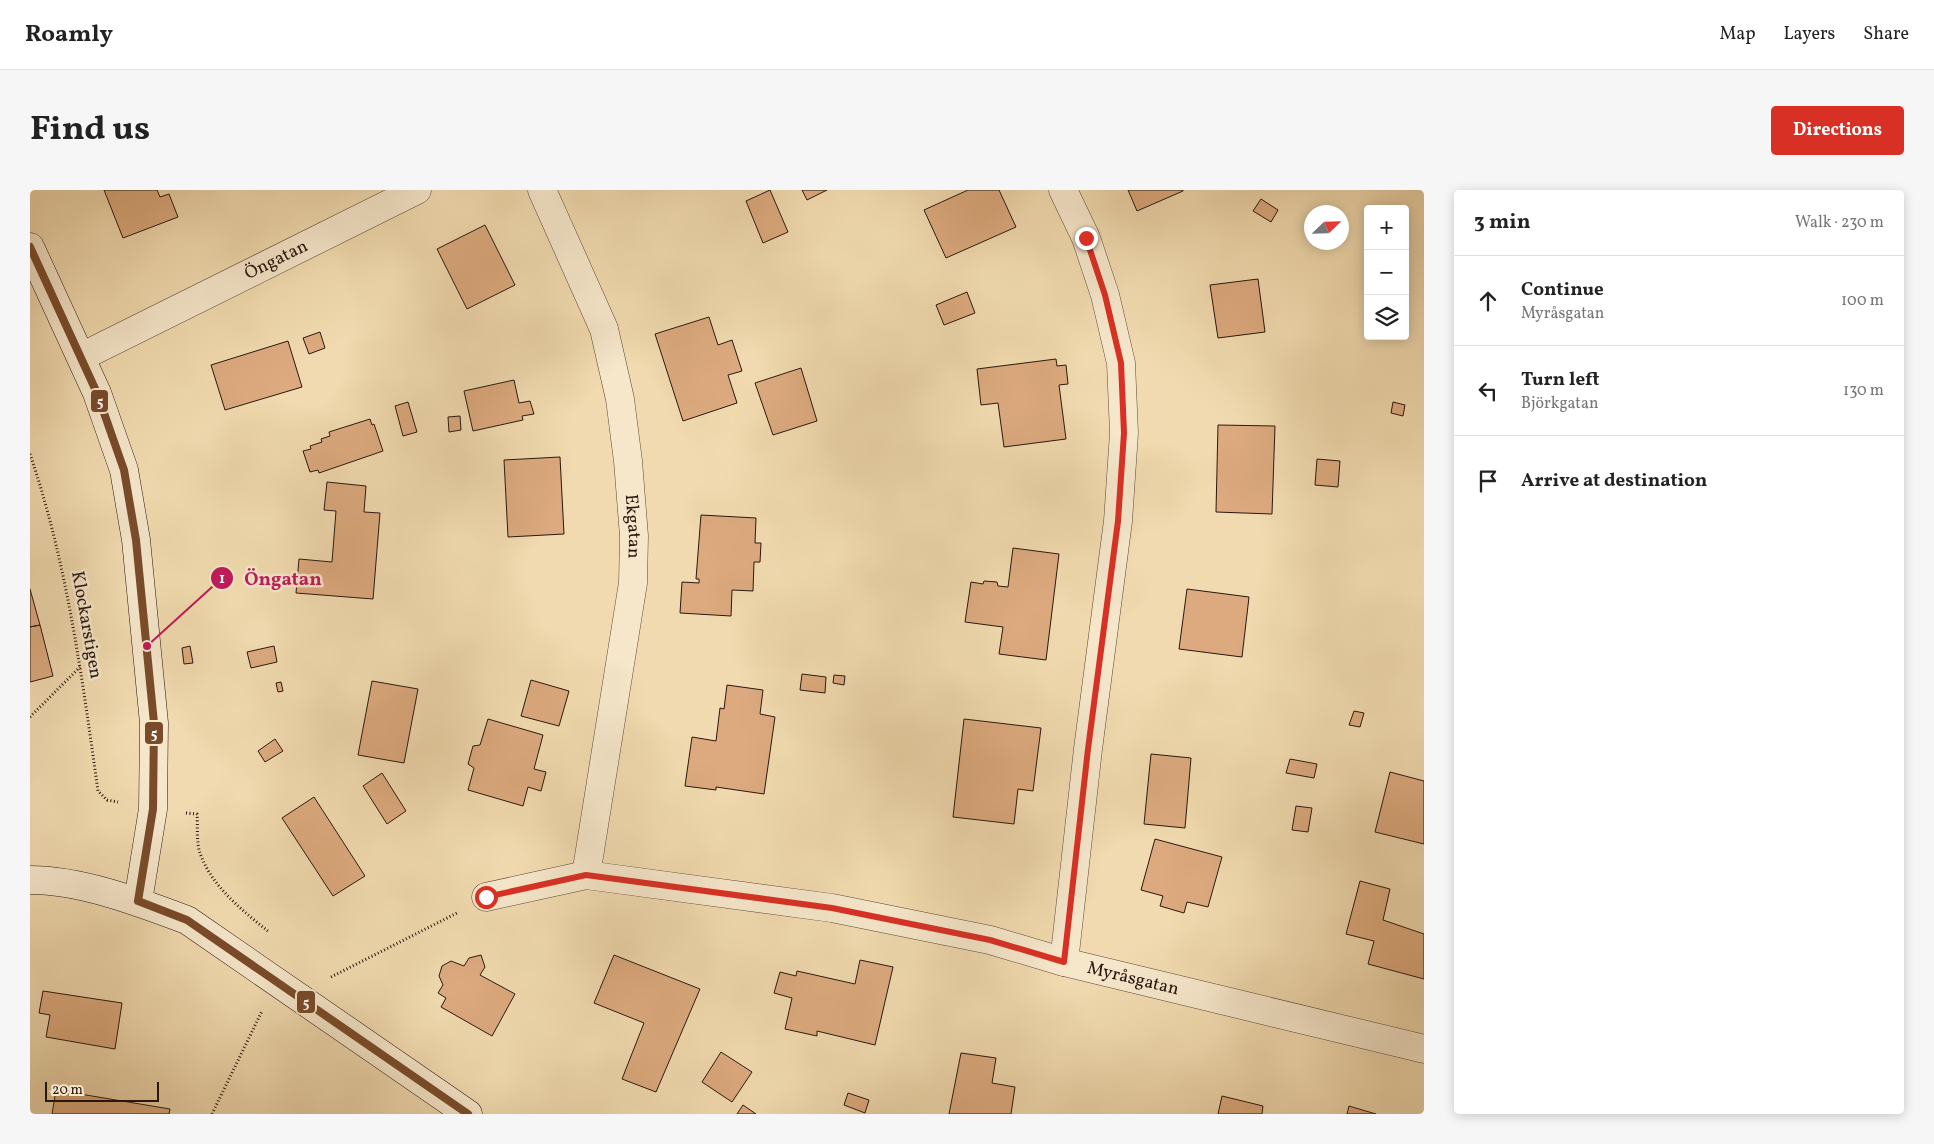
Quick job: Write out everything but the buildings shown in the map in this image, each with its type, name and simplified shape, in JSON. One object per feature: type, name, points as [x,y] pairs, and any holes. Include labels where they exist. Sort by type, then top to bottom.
[{"type":"street","name":"Öngatan","points":[[81,357],[417,190]]},
{"type":"street","name":"Ekgatan","points":[[542,190],[604,329],[620,399],[634,536],[633,583],[586,875]]},
{"type":"street","points":[[1063,190],[1086,238],[1105,295],[1121,363],[1124,433],[1118,521],[1088,749],[1064,962]]},
{"type":"street","points":[[30,247],[97,393],[124,470],[136,540],[154,723],[153,809],[138,901]]},
{"type":"street","name":"Myråsgatan","points":[[486,897],[586,875],[832,908],[990,940],[1064,962],[1424,1049]]},
{"type":"street","points":[[30,880],[52,880],[138,901],[187,920],[468,1114]]},
{"type":"path","name":"Klockarstigen","points":[[30,454],[58,550],[80,667],[98,791],[106,800]]},
{"type":"path","points":[[30,717],[80,667]]},
{"type":"path","points":[[197,814],[199,852],[208,869],[222,889],[251,918],[274,936]]},
{"type":"transit line","name":"5","points":[[30,247],[97,393],[124,470],[136,540],[154,723],[153,809],[138,901]]},
{"type":"transit line","name":"5","points":[[138,901],[187,920],[468,1114]]},
{"type":"place","name":"Öngatan","points":[[147,646]]},
{"type":"route","points":[[486,897],[586,875],[832,908],[990,940],[1064,962],[1088,749],[1118,521],[1124,433],[1121,363],[1105,295],[1086,238]]}]
